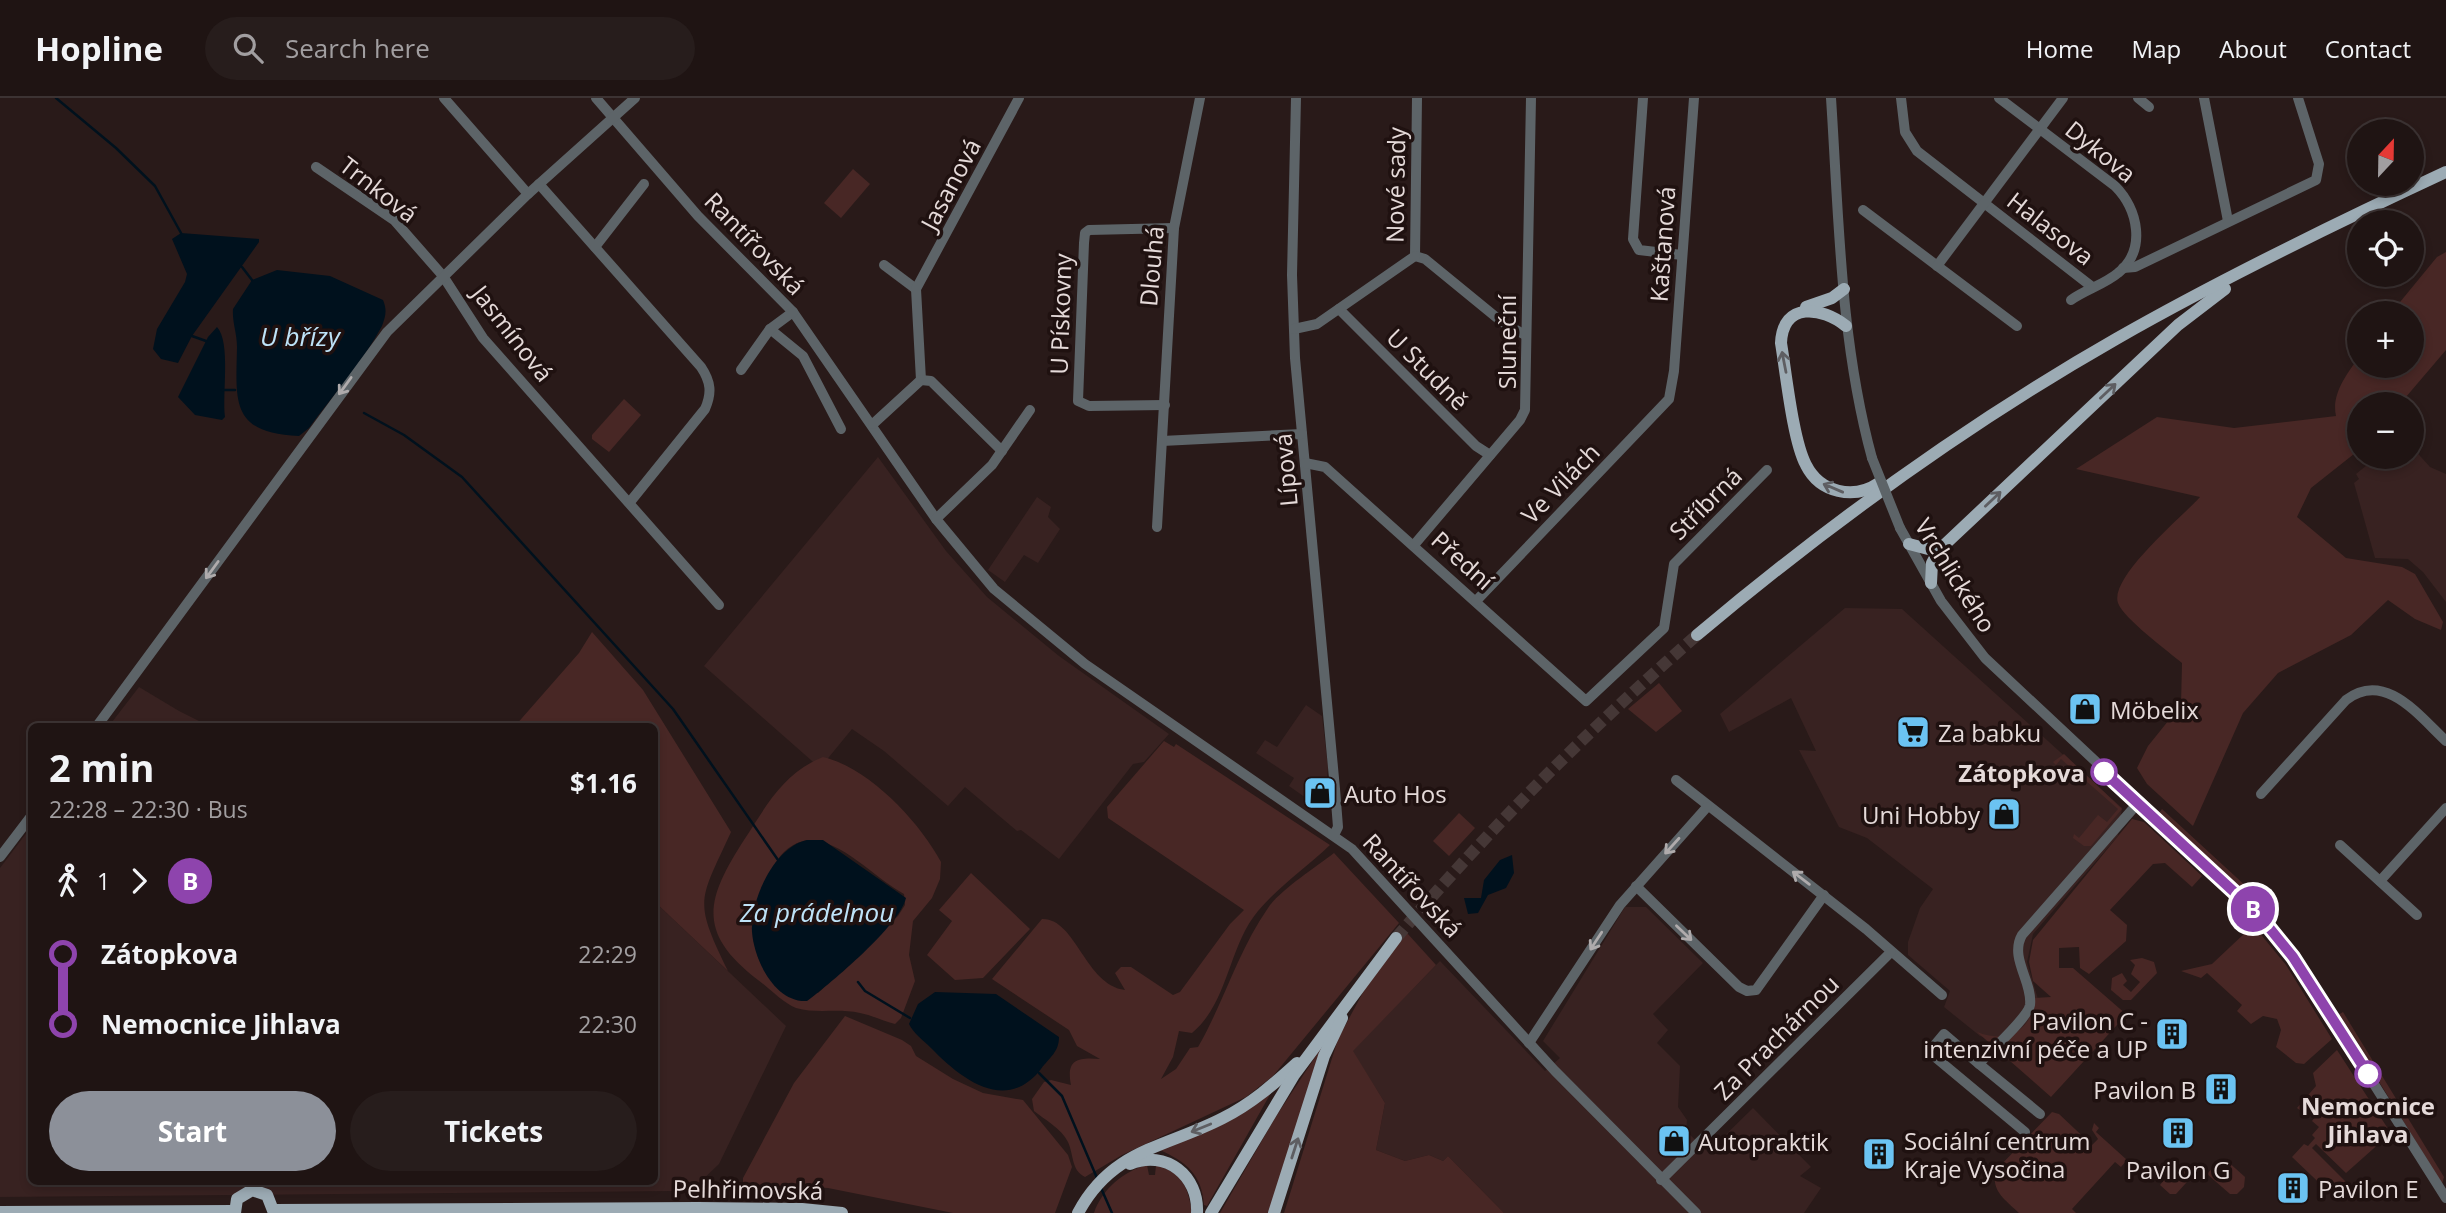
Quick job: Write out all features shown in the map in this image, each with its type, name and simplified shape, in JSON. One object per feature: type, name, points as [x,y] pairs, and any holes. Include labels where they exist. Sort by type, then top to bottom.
[{"type":"main road","points":[[1844,289],[1832,298],[1797,314],[1783,330],[1781,343],[1803,458],[1819,481],[1839,491],[1862,492],[1958,437],[2115,340],[2314,234],[2446,172]]},
{"type":"main road","points":[[1931,583],[1932,563],[1944,546],[2197,308],[2314,234]]},
{"type":"main road","points":[[1797,314],[1822,311],[1846,326]]},
{"type":"main road","points":[[1697,635],[1832,526],[1958,437]]},
{"type":"main road","points":[[1909,544],[1932,550],[1944,546]]},
{"type":"main road","points":[[1211,1213],[1265,1120],[1315,1046],[1396,938]]},
{"type":"main road","points":[[1274,1213],[1324,1056],[1366,976]]},
{"type":"main road","points":[[1078,1213],[1110,1174],[1147,1149],[1236,1111],[1258,1097],[1315,1046]]},
{"type":"main road","points":[[1110,1174],[1146,1159],[1172,1165],[1192,1183],[1197,1213]]},
{"type":"main road","points":[[1086,1213],[1096,1189]]},
{"type":"main road","points":[[0,1212],[234,1212],[241,1195],[251,1191],[267,1195],[274,1212]]},
{"type":"main road","name":"Pelhřimovská","points":[[274,1212],[698,1208],[802,1209],[842,1213]]},
{"type":"street","points":[[444,98],[528,194]]},
{"type":"street","name":"Rantířovská","points":[[596,98],[698,216],[793,312],[873,424],[936,519],[994,589],[1053,641],[1334,835],[1366,863],[1529,1043],[1696,1213]]},
{"type":"street","name":"Jasmínová","points":[[635,98],[612,116],[443,276],[483,338],[719,605]]},
{"type":"street","name":"Jasanová","points":[[916,289],[1019,98]]},
{"type":"street","name":"Dlouhá","points":[[1157,527],[1174,228],[1200,98]]},
{"type":"street","name":"Lípová","points":[[1296,98],[1294,329],[1335,789],[1338,827],[1334,835]]},
{"type":"street","name":"Nové sady","points":[[1294,329],[1317,324],[1415,256],[1417,98]]},
{"type":"street","name":"Sluneční","points":[[1414,545],[1520,420],[1525,410],[1531,98]]},
{"type":"street","points":[[1643,98],[1633,239],[1639,250],[1682,255]]},
{"type":"street","name":"Kaštanová","points":[[1672,393],[1694,98]]},
{"type":"street","name":"Vrchlického","points":[[1831,98],[1846,326],[1856,393],[1872,458],[1900,528],[1931,583],[1966,636],[1985,658],[2246,902],[2293,957],[2446,1198]]},
{"type":"street","name":"Halasova","points":[[1901,98],[1902,120],[1910,143],[1929,162],[2091,286]]},
{"type":"street","name":"Dykova","points":[[1999,98],[2115,186],[2129,202],[2136,233],[2131,254],[2123,268]]},
{"type":"street","points":[[2040,129],[2063,98]]},
{"type":"street","points":[[2138,98],[2149,107]]},
{"type":"street","points":[[2204,98],[2228,221]]},
{"type":"street","points":[[2070,300],[2123,268],[2135,267],[2312,183],[2319,174],[2319,164],[2298,98]]},
{"type":"street","name":"Dykova","points":[[1984,204],[2040,129]]},
{"type":"street","name":"Trnková","points":[[316,167],[394,220],[443,276]]},
{"type":"street","points":[[539,184],[701,367],[710,386],[705,409],[630,502]]},
{"type":"street","points":[[595,247],[644,184]]},
{"type":"street","name":"Halasova","points":[[1937,266],[1984,204]]},
{"type":"street","points":[[1863,210],[2017,326]]},
{"type":"street","name":"U Pískovny","points":[[1165,405],[1089,406],[1078,401],[1084,243],[1085,233],[1089,230],[1174,228]]},
{"type":"street","points":[[1415,256],[1425,259],[1502,322],[1525,335]]},
{"type":"street","points":[[884,265],[916,289],[921,380]]},
{"type":"street","points":[[99,723],[387,332],[443,276]]},
{"type":"street","name":"U Studně","points":[[1339,309],[1476,446],[1490,455]]},
{"type":"street","points":[[741,370],[770,329],[793,312]]},
{"type":"street","points":[[770,329],[803,356],[841,429]]},
{"type":"street","points":[[873,424],[921,380],[931,381],[1002,451]]},
{"type":"street","name":"Ve Vilách","points":[[1476,601],[1665,405],[1672,393]]},
{"type":"street","points":[[936,519],[992,465],[1030,410]]},
{"type":"street","points":[[1162,440],[1302,434]]},
{"type":"street","name":"Přední","points":[[1305,463],[1325,467],[1586,701]]},
{"type":"street","name":"Stříbrná","points":[[1586,701],[1664,628],[1674,564],[1767,470]]},
{"type":"street","points":[[2261,794],[2346,700],[2362,691],[2391,693],[2446,741]]},
{"type":"street","points":[[1676,780],[1707,807],[1824,895],[1942,995]]},
{"type":"street","points":[[1979,1063],[2030,1007],[2018,952],[2022,935],[2138,803]]},
{"type":"street","points":[[1529,1043],[1636,886],[1707,807]]},
{"type":"street","points":[[2380,881],[2446,808]]},
{"type":"street","points":[[0,857],[28,819]]},
{"type":"street","points":[[2340,845],[2417,915]]},
{"type":"street","name":"Za Prachárnou","points":[[1636,886],[1739,987],[1747,991],[1756,990],[1824,895]]},
{"type":"street","name":"Za Prachárnou","points":[[1661,1180],[1891,952]]},
{"type":"street","points":[[2025,1132],[1929,1052],[1944,1034],[2039,1114]]},
{"type":"shaded area","points":[[853,169],[870,184],[841,218],[824,203]]},
{"type":"shaded area","points":[[2446,252],[2446,350],[2424,376],[2424,301],[2401,301],[2412,287],[2424,287],[2424,273],[2437,257]]},
{"type":"shaded area","points":[[2347,374],[2347,378],[2422,378],[2410,392],[2347,392],[2347,460],[2311,488],[2297,517],[2346,558],[2402,567],[2415,574],[2443,622],[2441,630],[2415,619],[2388,600],[2351,635],[2278,673],[2243,713],[2193,826],[2147,784],[2137,768],[2148,746],[2181,705],[2182,663],[2122,610],[2118,603],[2118,592],[2125,578],[2149,547],[2200,497],[2076,469],[2157,417],[2234,428],[2336,416],[2336,400]]},
{"type":"shaded area","points":[[624,399],[641,415],[609,452],[592,439],[592,435]]},
{"type":"shaded area","points":[[878,457],[946,551],[987,597],[1059,656],[1169,734],[1144,762],[1133,764],[1059,859],[1021,830],[1017,831],[965,787],[948,806],[884,751],[852,729],[820,768],[704,666]]},
{"type":"shaded area","points":[[2424,460],[2430,467],[2446,474],[2446,602],[2423,572],[2408,559],[2375,558],[2354,483],[2359,479],[2356,474],[2362,469],[2424,469]]},
{"type":"shaded area","points":[[1037,497],[1051,507],[1048,517],[1060,529],[1038,563],[1024,555],[1005,582],[988,570]]},
{"type":"shaded area","points":[[1845,608],[1902,609],[2122,808],[2118,836],[2033,934],[2027,962],[2040,1006],[2033,1024],[2009,1061],[2006,1044],[1980,1036],[1944,1007],[1950,991],[1908,955],[1908,942],[1920,908],[1933,889],[1867,838],[1839,827],[1799,750],[1816,751],[1791,698],[1729,732],[1720,714]]},
{"type":"shaded area","points":[[592,632],[643,690],[731,832],[712,873],[704,901],[709,929],[728,971],[658,905],[658,723],[518,723],[579,653]]},
{"type":"shaded area","points":[[1659,683],[1682,711],[1656,732],[1628,709]]},
{"type":"shaded area","points":[[139,687],[203,723],[111,723]]},
{"type":"shaded area","points":[[1306,705],[1322,716],[1328,767],[1327,779],[1324,780],[1326,797],[1322,804],[1316,805],[1289,786],[1294,778],[1256,753],[1265,740],[1277,747]]},
{"type":"shaded area","points":[[1164,741],[1174,747],[1176,744],[1330,845],[1258,911],[1240,941],[1214,1006],[1192,1033],[1179,1031],[1173,1057],[1161,1079],[1176,1069],[1190,1048],[1198,1047],[1257,924],[1268,908],[1290,886],[1334,853],[1399,923],[1273,1076],[1246,1097],[1122,1155],[1085,1177],[1075,1166],[1065,1137],[1034,1111],[1032,1099],[1044,1082],[1051,1080],[1071,1085],[1070,1070],[1075,1062],[1100,1059],[1077,1046],[1069,1030],[992,979],[1042,919],[1054,922],[1064,929],[1100,977],[1111,985],[1125,990],[1115,973],[1121,967],[1131,967],[1173,995],[1180,992],[1230,924],[1244,910],[1108,818],[1107,807]]},
{"type":"shaded area","points":[[2064,754],[2122,809],[2091,846],[2084,846],[2073,838],[2074,834],[2079,838],[2098,815],[2107,822],[2118,809],[2061,759],[2056,765],[2053,762]]},
{"type":"shaded area","points":[[823,757],[858,772],[875,784],[920,830],[941,862],[940,879],[932,898],[913,921],[909,955],[915,981],[901,1018],[895,1024],[860,1013],[812,1011],[791,1006],[738,963],[724,946],[716,930],[716,897],[731,861],[777,791],[809,764]],"holes":[[[807,840],[820,842],[845,853],[904,894],[905,905],[898,916],[818,993],[781,992],[761,964],[755,945],[767,882],[785,851]]]},
{"type":"shaded area","points":[[2162,809],[2273,914],[2269,918],[2256,902],[2159,813]]},
{"type":"shaded area","points":[[1459,813],[1475,828],[1449,856],[1433,841]]},
{"type":"shaded area","points":[[2132,819],[2144,822],[2202,876],[2192,887],[2165,863],[2153,864],[2110,910],[2127,925],[2126,941],[2089,974],[2080,968],[2079,947],[2059,948],[2059,968],[2073,968],[2127,1015],[2127,1020],[2117,1025],[2051,1097],[1977,1032],[1998,1036],[2016,1032],[2029,1019],[2034,998],[2051,997],[2033,981],[2029,962],[2033,940]]},
{"type":"shaded area","points":[[28,831],[28,1185],[658,1185],[658,905],[786,1026],[719,1164],[697,1185],[677,1191],[0,1197],[0,868]]},
{"type":"shaded area","points":[[971,873],[1030,929],[983,978],[955,980],[927,955],[952,921],[939,910]]},
{"type":"shaded area","points":[[1625,907],[1646,907],[1703,963],[1653,1014],[1668,1030],[1657,1043],[1680,1066],[1678,1107],[1687,1120],[1686,1131],[1708,1152],[1753,1108],[1811,1167],[1800,1176],[1821,1188],[1804,1213],[1504,1213],[1448,1156],[1443,1161],[1429,1155],[1405,1161],[1376,1150],[1385,1103],[1352,1051],[1440,961],[1545,1071],[1560,1058],[1543,1041]]},
{"type":"shaded area","points":[[2253,925],[2286,965],[2332,1039],[2304,1064],[2296,1063],[2276,1047],[2281,1030],[2277,1019],[2263,1016],[2251,1024],[2237,1011],[2242,1005],[2207,973],[2201,978],[2181,971],[2212,964],[2246,932],[2251,934]]},
{"type":"shaded area","points":[[1407,933],[1436,965],[1353,1051],[1385,1103],[1376,1150],[1405,1161],[1429,1155],[1443,1161],[1448,1156],[1504,1213],[1284,1213],[1338,1039],[1368,983]]},
{"type":"shaded area","points":[[2142,958],[2154,962],[2157,973],[2131,1000],[2123,1000],[2111,990],[2112,978],[2122,973],[2127,981],[2123,985],[2131,992],[2140,982],[2131,974],[2135,965],[2130,960]]},
{"type":"shaded area","points":[[2343,1012],[2444,1177],[2442,1184],[2338,1015]]},
{"type":"shaded area","points":[[845,1016],[902,1040],[911,1046],[916,1056],[953,1079],[983,1093],[1023,1100],[1068,1155],[1072,1167],[1055,1213],[953,1213],[828,1188],[743,1184],[743,1178],[794,1083]]},
{"type":"shaded area","points":[[1323,1045],[1269,1213],[1220,1213],[1275,1118]]},
{"type":"shaded area","points":[[2337,1050],[2394,1138],[2387,1145],[2382,1141],[2346,1173],[2316,1144],[2312,1148],[2352,1188],[2339,1188],[2332,1195],[2292,1157],[2304,1144],[2308,1146],[2319,1127],[2312,1121],[2320,1111],[2310,1102],[2301,1111],[2297,1108],[2316,1086],[2313,1073]]},
{"type":"shaded area","points":[[1272,1091],[1207,1206],[1204,1205],[1200,1185],[1191,1170],[1178,1159],[1160,1150]]},
{"type":"shaded area","points":[[2052,1112],[2059,1114],[2092,1145],[2098,1139],[2092,1130],[2094,1123],[2099,1128],[2096,1132],[2127,1160],[2121,1167],[2115,1162],[2072,1209],[2076,1213],[2019,1213],[1997,1189],[1996,1170]]},
{"type":"shaded area","points":[[2226,1160],[2245,1177],[2244,1187],[2237,1194],[2230,1194],[2207,1174],[2219,1161]]},
{"type":"shaded area","points":[[2186,1163],[2196,1172],[2176,1194],[2170,1194],[2160,1185],[2168,1175],[2172,1178]]},
{"type":"shaded area","points":[[1147,1165],[1149,1175],[1155,1175],[1156,1165],[1172,1172],[1183,1182],[1192,1213],[1094,1213],[1102,1196],[1115,1182]]},
{"type":"water","name":"U břízy","points":[[181,233],[259,239],[259,242],[192,336],[178,363],[161,359],[153,349],[157,329],[187,274],[172,239]]},
{"type":"water","name":"U břízy","points":[[277,270],[330,276],[383,300],[385,306],[382,326],[366,352],[309,428],[299,436],[276,434],[260,428],[249,421],[238,398],[237,342],[233,309],[252,280]]},
{"type":"water","name":"U břízy","points":[[217,327],[224,344],[225,356],[225,417],[222,420],[195,415],[178,397],[208,337]]},
{"type":"water","name":"Za prádelnou","points":[[807,840],[823,840],[906,898],[901,909],[878,938],[807,1001],[785,995],[768,978],[757,955],[752,919],[760,891],[775,864],[784,853]]},
{"type":"water","points":[[1512,855],[1514,873],[1506,888],[1488,895],[1478,913],[1468,914],[1464,898],[1481,898],[1484,880],[1500,860]]},
{"type":"water","points":[[935,992],[996,994],[1059,1037],[1056,1051],[1027,1082],[1013,1089],[984,1087],[956,1071],[916,1034],[909,1024],[918,1004]]},
{"type":"waterway","points":[[56,98],[116,148],[155,186],[181,233]]},
{"type":"waterway","points":[[242,267],[252,280]]},
{"type":"waterway","points":[[192,336],[206,341]]},
{"type":"waterway","points":[[222,390],[235,390]]},
{"type":"waterway","points":[[364,413],[404,435],[462,477],[673,709],[778,860]]},
{"type":"waterway","points":[[858,982],[865,991],[910,1018]]},
{"type":"waterway","points":[[1039,1073],[1062,1096],[1097,1178]]},
{"type":"waterway","points":[[1101,1188],[1112,1213]]},
{"type":"tunnel","points":[[1396,938],[1541,781],[1697,635]]},
{"type":"bus line","name":"B","points":[[2104,772],[2258,914],[2293,957],[2368,1074]]},
{"type":"place","name":"Möbelix","points":[[2085,709]]},
{"type":"place","name":"Za babku","points":[[1913,732]]},
{"type":"place","name":"Zátopkova","points":[[2104,772]]},
{"type":"place","name":"Auto Hos","points":[[1320,793]]},
{"type":"place","name":"Uni Hobby","points":[[2004,814]]},
{"type":"place","name":"Pavilon C - intenzivní péče a UP","points":[[2172,1034]]},
{"type":"place","name":"Nemocnice Jihlava","points":[[2368,1074]]},
{"type":"place","name":"Pavilon B","points":[[2221,1089]]},
{"type":"place","name":"Pavilon G","points":[[2178,1133]]},
{"type":"place","name":"Autopraktik","points":[[1674,1141]]},
{"type":"place","name":"Sociální centrum Kraje Vysočina","points":[[1879,1154]]},
{"type":"place","name":"Pavilon E","points":[[2293,1188]]}]
